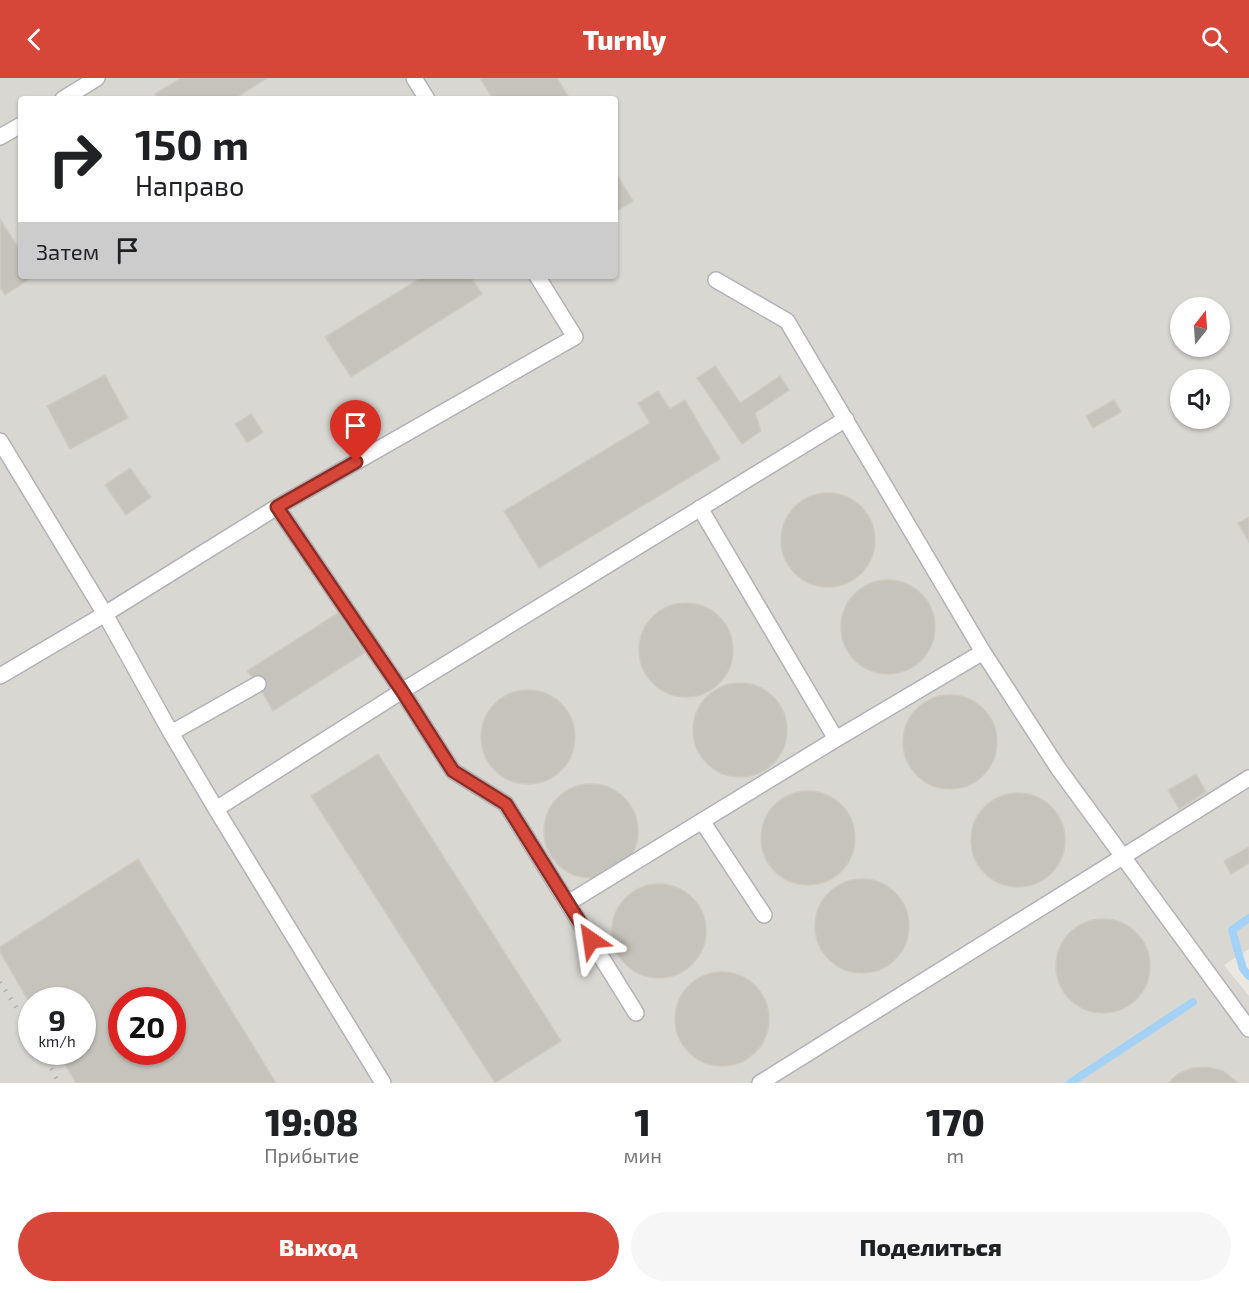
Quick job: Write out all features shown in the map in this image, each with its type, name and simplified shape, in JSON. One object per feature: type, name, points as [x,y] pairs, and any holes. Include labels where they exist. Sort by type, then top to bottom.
[{"type":"lane","points":[[68,96],[98,78]]},
{"type":"lane","points":[[414,78],[425,96]]},
{"type":"lane","points":[[0,137],[18,126]]},
{"type":"lane","points":[[0,676],[277,507],[575,337],[539,279]]},
{"type":"lane","points":[[716,280],[787,321],[983,652],[1058,768],[1249,1029]]},
{"type":"lane","points":[[216,809],[402,691],[846,419]]},
{"type":"lane","points":[[0,441],[105,614],[216,809],[383,1083]]},
{"type":"lane","points":[[277,507],[402,691],[453,771],[506,804],[636,1014]]},
{"type":"lane","points":[[700,508],[836,739]]},
{"type":"lane","points":[[568,903],[983,652]]},
{"type":"lane","points":[[171,733],[258,684]]},
{"type":"lane","points":[[760,1083],[1249,778]]},
{"type":"lane","points":[[702,821],[764,915]]},
{"type":"shaded area","points":[[0,78],[1249,78],[1249,949],[1224,965],[1249,996],[1249,1083],[0,1083]]},
{"type":"building","points":[[181,78],[267,78],[239,96],[156,96],[155,94]]},
{"type":"building","points":[[480,78],[557,78],[568,96],[491,96]]},
{"type":"building","points":[[618,177],[633,201],[618,210]]},
{"type":"building","points":[[0,219],[18,247],[18,279],[29,279],[5,295],[0,287]]},
{"type":"building","points":[[419,279],[472,279],[482,294],[351,377],[325,337]]},
{"type":"building","points":[[715,366],[740,403],[780,376],[789,390],[755,413],[761,431],[742,444],[697,378]]},
{"type":"building","points":[[105,375],[128,418],[70,449],[47,406]]},
{"type":"building","points":[[658,391],[670,409],[685,400],[720,459],[539,568],[504,511],[650,423],[638,403]]},
{"type":"building","points":[[1114,400],[1121,412],[1093,428],[1086,416]]},
{"type":"building","points":[[251,414],[263,432],[247,443],[235,424]]},
{"type":"building","points":[[130,468],[151,497],[126,515],[105,485]]},
{"type":"building","points":[[828,493],[846,497],[861,507],[871,522],[875,540],[871,558],[861,573],[846,583],[828,587],[810,583],[795,573],[785,558],[781,540],[785,522],[795,507],[810,497]]},
{"type":"building","points":[[1249,517],[1249,542],[1238,523]]},
{"type":"building","points":[[888,580],[906,584],[921,594],[931,609],[935,627],[931,645],[921,660],[906,670],[888,674],[870,670],[855,660],[845,645],[841,627],[845,609],[855,594],[870,584]]},
{"type":"building","points":[[686,603],[704,607],[719,617],[729,632],[733,650],[729,668],[719,683],[704,693],[686,697],[668,693],[653,683],[643,668],[639,650],[643,632],[653,617],[668,607]]},
{"type":"building","points":[[338,613],[364,653],[273,711],[258,684],[247,671]]},
{"type":"building","points":[[740,683],[758,687],[773,697],[783,712],[787,730],[783,748],[773,763],[758,773],[740,777],[722,773],[707,763],[697,748],[693,730],[697,712],[707,697],[722,687]]},
{"type":"building","points":[[528,690],[546,694],[561,704],[571,719],[575,737],[571,755],[561,770],[546,780],[528,784],[510,780],[495,770],[485,755],[481,737],[485,719],[495,704],[510,694]]},
{"type":"building","points":[[950,695],[968,699],[983,709],[993,724],[997,742],[993,760],[983,775],[968,785],[950,789],[932,785],[917,775],[907,760],[903,742],[907,724],[917,709],[932,699]]},
{"type":"building","points":[[378,754],[561,1041],[495,1083],[311,796]]},
{"type":"building","points":[[1196,774],[1206,792],[1179,809],[1168,790]]},
{"type":"building","points":[[591,784],[609,788],[624,798],[634,813],[638,831],[634,849],[624,864],[609,874],[591,878],[573,874],[558,864],[548,849],[544,831],[548,813],[558,798],[573,788]]},
{"type":"building","points":[[808,791],[826,795],[841,805],[851,820],[855,838],[851,856],[841,871],[826,881],[808,885],[790,881],[775,871],[765,856],[761,838],[765,820],[775,805],[790,795]]},
{"type":"building","points":[[1018,793],[1036,797],[1051,807],[1061,822],[1065,840],[1061,858],[1051,873],[1036,883],[1018,887],[1000,883],[985,873],[975,858],[971,840],[975,822],[985,807],[1000,797]]},
{"type":"building","points":[[1249,847],[1249,863],[1231,874],[1224,861]]},
{"type":"building","points":[[138,859],[276,1083],[76,1083],[66,1065],[96,1065],[96,987],[20,987],[0,952],[0,947]]},
{"type":"building","points":[[862,879],[880,883],[895,893],[905,908],[909,926],[905,944],[895,959],[880,969],[862,973],[844,969],[829,959],[819,944],[815,926],[819,908],[829,893],[844,883]]},
{"type":"building","points":[[659,884],[677,888],[692,898],[702,913],[706,931],[702,949],[692,964],[677,974],[659,978],[641,974],[626,964],[616,949],[612,931],[616,913],[626,898],[641,888]]},
{"type":"building","points":[[1103,919],[1121,923],[1136,933],[1146,948],[1150,966],[1146,984],[1136,999],[1121,1009],[1103,1013],[1085,1009],[1070,999],[1060,984],[1056,966],[1060,948],[1070,933],[1085,923]]},
{"type":"building","points":[[722,972],[740,976],[755,986],[765,1001],[769,1019],[765,1037],[755,1052],[740,1062],[722,1066],[704,1062],[689,1052],[679,1037],[675,1019],[679,1001],[689,986],[704,976]]},
{"type":"building","points":[[1207,1067],[1223,1071],[1238,1083],[1168,1083],[1178,1074],[1192,1068]]},
{"type":"waterway","points":[[1249,918],[1232,930],[1243,969],[1249,976]]},
{"type":"waterway","points":[[1070,1083],[1193,1002]]},
{"type":"railway","points":[[0,982],[18,1010]]},
{"type":"railway","points":[[49,1065],[59,1083]]},
{"type":"route","points":[[356,462],[277,507],[402,691],[453,771],[506,804],[591,940]]}]
